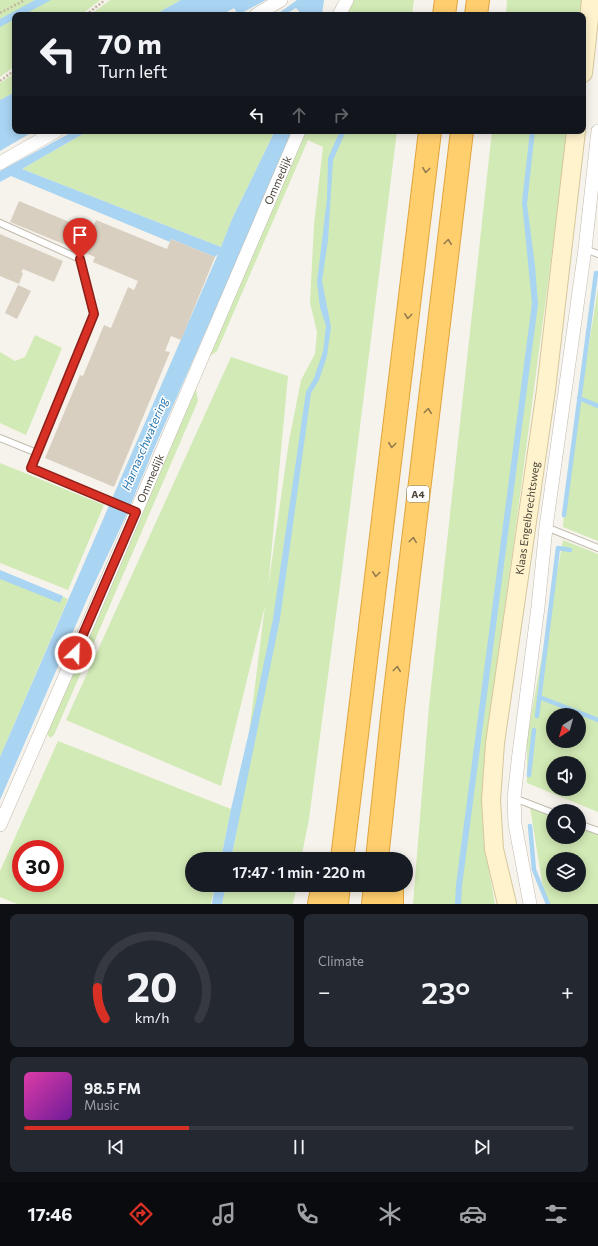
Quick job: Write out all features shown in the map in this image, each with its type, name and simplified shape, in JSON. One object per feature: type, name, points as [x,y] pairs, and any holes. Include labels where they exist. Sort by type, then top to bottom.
[{"type":"highway","points":[[444,12],[446,0]]},
{"type":"highway","points":[[476,12],[478,0]]},
{"type":"highway","points":[[343,852],[430,134]]},
{"type":"highway","name":"A4","points":[[378,852],[392,708],[462,134]]},
{"type":"highway","points":[[329,852],[363,689]]},
{"type":"highway","name":"A4","points":[[392,708],[392,852]]},
{"type":"highway","points":[[319,904],[322,892]]},
{"type":"highway","points":[[337,904],[338,892]]},
{"type":"highway","points":[[373,904],[374,892]]},
{"type":"highway","points":[[392,892],[392,904]]},
{"type":"main road","points":[[586,46],[591,0]]},
{"type":"main road","name":"Klaas Engelbrechtsweg","points":[[507,904],[494,850],[491,800],[495,743],[546,390],[576,134]]},
{"type":"street","points":[[261,12],[281,0]]},
{"type":"street","points":[[341,12],[347,0]]},
{"type":"street","name":"Klaas Engelbrechtsweg","points":[[530,904],[515,824],[514,798],[518,753],[538,606],[546,527],[584,249],[598,131]]},
{"type":"street","points":[[0,163],[51,134]]},
{"type":"street","name":"Ommedijk","points":[[0,825],[133,511],[298,134]]},
{"type":"lane","points":[[0,223],[80,259],[94,314],[31,468],[133,511]]},
{"type":"lane","points":[[584,249],[598,254]]},
{"type":"lane","points":[[0,438],[37,453]]},
{"type":"lane","points":[[546,527],[598,548]]},
{"type":"lane","points":[[514,798],[546,810]]},
{"type":"lane","points":[[586,827],[598,831]]},
{"type":"path","points":[[0,13],[25,0]]},
{"type":"path","points":[[90,12],[105,0]]},
{"type":"path","points":[[0,81],[12,72]]},
{"type":"green space","points":[[0,0],[100,0],[85,12],[12,12],[12,68],[0,77]]},
{"type":"green space","points":[[110,0],[181,0],[159,12],[94,12]]},
{"type":"green space","points":[[351,0],[414,0],[412,12],[345,12]]},
{"type":"green space","points":[[507,0],[583,0],[581,12],[506,12]]},
{"type":"green space","points":[[12,75],[12,94],[0,100],[0,83]]},
{"type":"green space","points":[[83,134],[274,134],[232,219],[221,247],[22,169]]},
{"type":"green space","points":[[301,134],[397,134],[342,570],[309,819],[302,852],[232,852],[237,829],[265,606],[221,786],[66,720],[231,357],[288,376],[268,588],[289,441],[301,380],[315,354],[317,332],[310,303],[314,224],[323,147],[308,140],[217,351],[210,356],[209,349]]},
{"type":"green space","points":[[492,134],[568,134],[492,697],[483,780],[484,844],[495,904],[413,904],[429,706]]},
{"type":"green space","points":[[598,288],[598,541],[563,527],[565,493]]},
{"type":"green space","points":[[35,335],[62,348],[26,435],[0,423],[0,352],[15,361],[25,357]]},
{"type":"green space","points":[[196,389],[198,401],[54,735],[50,738],[45,731],[192,391]]},
{"type":"green space","points":[[0,463],[104,505],[68,590],[0,563]]},
{"type":"green space","points":[[563,540],[598,554],[598,812],[586,807],[586,804],[578,804],[559,796],[586,796],[586,756],[546,756],[546,791],[527,783],[527,738]]},
{"type":"green space","points":[[0,571],[68,599],[0,757]]},
{"type":"green space","points":[[58,741],[231,809],[222,852],[185,852],[185,892],[214,892],[211,904],[17,904],[0,897],[0,871],[12,844],[12,892],[64,892],[64,840],[14,840]]},
{"type":"green space","points":[[530,807],[546,813],[546,844],[586,844],[586,830],[598,835],[598,904],[549,904],[543,888]]},
{"type":"green space","points":[[225,892],[296,892],[293,904],[222,904]]},
{"type":"water","points":[[35,0],[51,0],[29,12],[13,12]]},
{"type":"water","points":[[181,0],[266,0],[244,12],[236,12],[234,8],[227,12],[159,12]]},
{"type":"water","points":[[297,0],[324,0],[322,12],[299,12],[296,8],[289,12],[280,12]]},
{"type":"water","points":[[12,12],[12,21],[0,27],[0,19]]},
{"type":"water","points":[[12,94],[12,134],[29,134],[0,151],[0,100]]},
{"type":"water","name":"Harnaschwatering","points":[[68,134],[83,134],[22,169],[221,247],[232,219],[274,134],[293,134],[0,800],[0,757],[218,254],[215,257],[171,239],[170,242],[11,176],[0,182],[0,171]]},
{"type":"water","points":[[339,134],[345,134],[333,160],[328,240],[322,281],[331,327],[327,356],[319,380],[311,393],[280,619],[232,852],[222,852],[273,619],[306,392],[314,378],[323,352],[326,326],[320,307],[317,282],[327,199],[328,158]]},
{"type":"water","points":[[530,134],[535,134],[527,204],[538,304],[462,886],[461,904],[455,904],[456,885],[532,303],[522,202]]},
{"type":"water","points":[[0,570],[63,596],[60,603],[0,579]]},
{"type":"water","points":[[214,892],[225,892],[222,904],[212,904]]},
{"type":"building","points":[[19,201],[91,231],[96,220],[167,249],[171,239],[215,257],[181,340],[171,336],[165,351],[170,352],[114,487],[45,458],[80,375],[83,376],[104,325],[111,328],[128,287],[134,290],[138,281],[93,262],[95,257],[10,222]]},
{"type":"building","points":[[0,234],[63,261],[54,282],[23,269],[19,284],[0,276]]},
{"type":"building","points":[[18,285],[31,291],[17,319],[5,313]]},
{"type":"waterway","points":[[564,515],[596,273]]},
{"type":"waterway","points":[[579,398],[598,406]]},
{"type":"waterway","points":[[537,716],[558,548],[570,550]]},
{"type":"waterway","points":[[539,697],[598,720]]},
{"type":"waterway","points":[[529,775],[534,730]]},
{"type":"waterway","points":[[530,826],[534,870],[548,904]]},
{"type":"route","points":[[75,653],[136,512],[31,468],[94,314],[80,259]]}]
